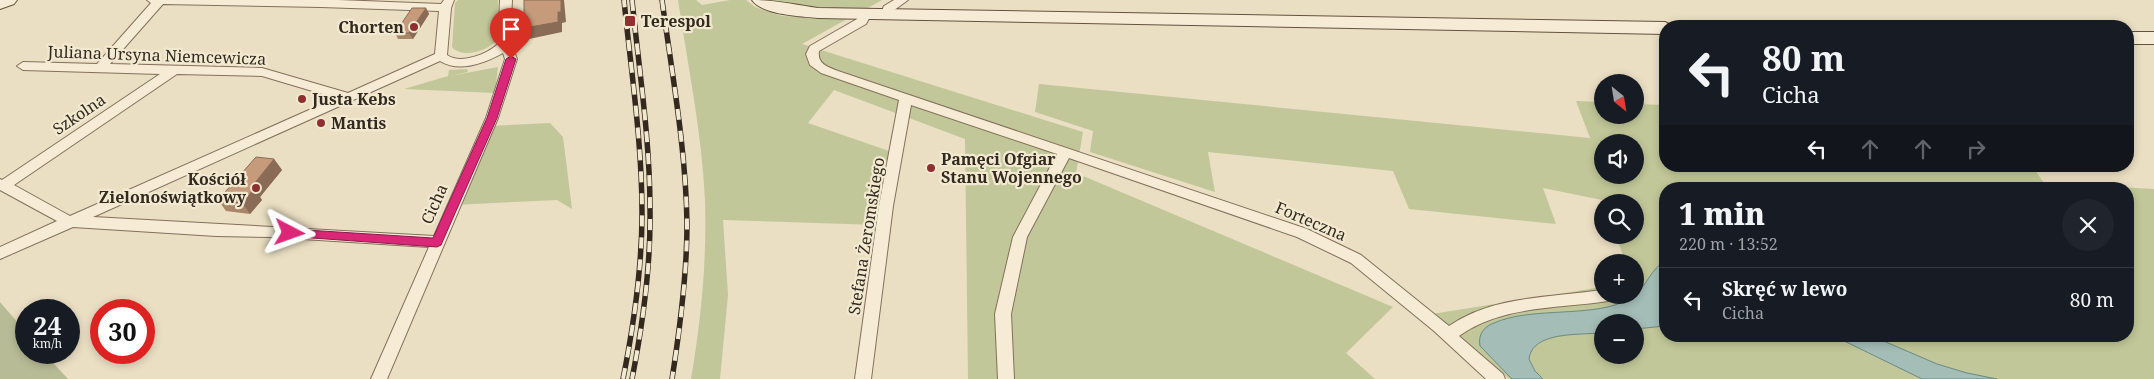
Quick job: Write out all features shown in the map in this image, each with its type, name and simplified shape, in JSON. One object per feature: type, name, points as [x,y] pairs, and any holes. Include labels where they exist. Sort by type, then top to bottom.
[{"type":"main road","points":[[0,4],[8,0]]},
{"type":"main road","points":[[762,0],[774,6],[793,11],[1659,28]]},
{"type":"main road","points":[[2134,38],[2154,38]]},
{"type":"street","points":[[153,0],[400,5],[447,4],[441,56],[446,62],[452,63],[482,58],[498,51],[506,42]]},
{"type":"street","points":[[100,69],[160,0]]},
{"type":"street","points":[[400,5],[412,0]]},
{"type":"street","name":"Cicha","points":[[379,379],[492,118],[508,73],[511,59],[506,42],[506,0]]},
{"type":"street","points":[[886,13],[888,9],[902,0]]},
{"type":"street","name":"Forteczna","points":[[862,13],[862,21],[814,49],[812,60],[825,71],[1302,233],[1356,259],[1497,379]]},
{"type":"street","points":[[0,253],[441,56]]},
{"type":"street","name":"Juliana Ursyna Niemcewicza","points":[[23,66],[262,72],[348,97]]},
{"type":"street","name":"Szkolna","points":[[2,184],[173,71]]},
{"type":"street","name":"Stefana Żeromskiego","points":[[863,379],[886,206],[906,98]]},
{"type":"street","points":[[1006,379],[1003,314],[1020,237],[1072,154]]},
{"type":"street","points":[[2,184],[68,221],[216,231],[271,232],[437,242]]},
{"type":"street","points":[[1448,336],[1459,326],[1479,315],[1520,305],[1594,297]]},
{"type":"green space","points":[[458,0],[498,0],[497,40],[493,44],[481,50],[468,53],[456,51],[452,47],[455,3]]},
{"type":"green space","points":[[678,0],[696,0],[702,5],[730,0],[746,0],[755,7],[782,16],[849,18],[802,44],[1083,132],[1076,173],[1393,307],[1346,353],[1375,379],[968,379],[965,139],[834,90],[808,123],[892,152],[878,225],[723,220],[728,295],[720,379],[691,379],[698,335],[702,290],[705,200],[698,125]]},
{"type":"green space","points":[[772,0],[882,0],[866,9],[806,8]]},
{"type":"green space","points":[[498,67],[495,93],[404,89],[448,76],[449,70],[467,69],[468,72],[450,76]]},
{"type":"green space","points":[[1039,84],[1590,138],[1576,101],[1594,102],[1594,124],[1644,124],[1644,104],[1659,105],[1659,172],[2036,172],[2043,182],[1659,182],[1659,342],[2134,342],[2134,188],[2154,189],[2154,379],[1509,379],[1432,314],[1594,288],[1594,304],[1644,304],[1644,254],[1623,254],[1619,244],[1644,244],[1644,194],[1594,194],[1594,198],[1543,188],[1556,224],[1409,209],[1393,171],[1208,152],[1215,192],[1090,152],[1093,131],[1035,112]]},
{"type":"green space","points":[[550,123],[563,137],[572,209],[557,200],[453,205],[488,126]]},
{"type":"green space","points":[[0,302],[15,319],[15,364],[54,364],[68,379],[0,379]]},
{"type":"water","points":[[1659,265],[1659,327],[1644,328],[1644,314],[1594,314],[1594,334],[1558,336],[1539,343],[1532,350],[1529,359],[1535,371],[1543,379],[1512,379],[1480,346],[1480,338],[1484,329],[1507,318],[1586,310],[1618,304],[1644,304],[1644,284]]},
{"type":"water","points":[[1846,342],[1886,342],[1937,364],[1997,379],[1922,379]]},
{"type":"building","points":[[524,0],[561,0],[561,12],[558,12],[558,22],[524,28]]},
{"type":"building","points":[[412,8],[426,8],[409,33],[395,33]]},
{"type":"building","points":[[256,157],[274,159],[250,189],[254,189],[242,203],[218,200]]},
{"type":"railway","points":[[623,379],[637,296],[641,255],[642,213],[638,133],[624,0]]},
{"type":"railway","points":[[632,0],[650,183],[650,230],[646,294],[632,379]]},
{"type":"railway","points":[[662,0],[681,140],[687,224],[686,263],[672,379]]},
{"type":"place","name":"Terespol","points":[[630,21]]},
{"type":"place","name":"Chorten","points":[[414,27]]},
{"type":"place","name":"Justa Kebs","points":[[302,99]]},
{"type":"place","name":"Mantis","points":[[321,123]]},
{"type":"place","name":"Pamęci Ofgiar Stanu Wojennego","points":[[931,168]]},
{"type":"place","name":"Kościół Zielonoświątkowy","points":[[256,188]]},
{"type":"route","points":[[290,233],[437,242],[492,118],[511,59]]}]
